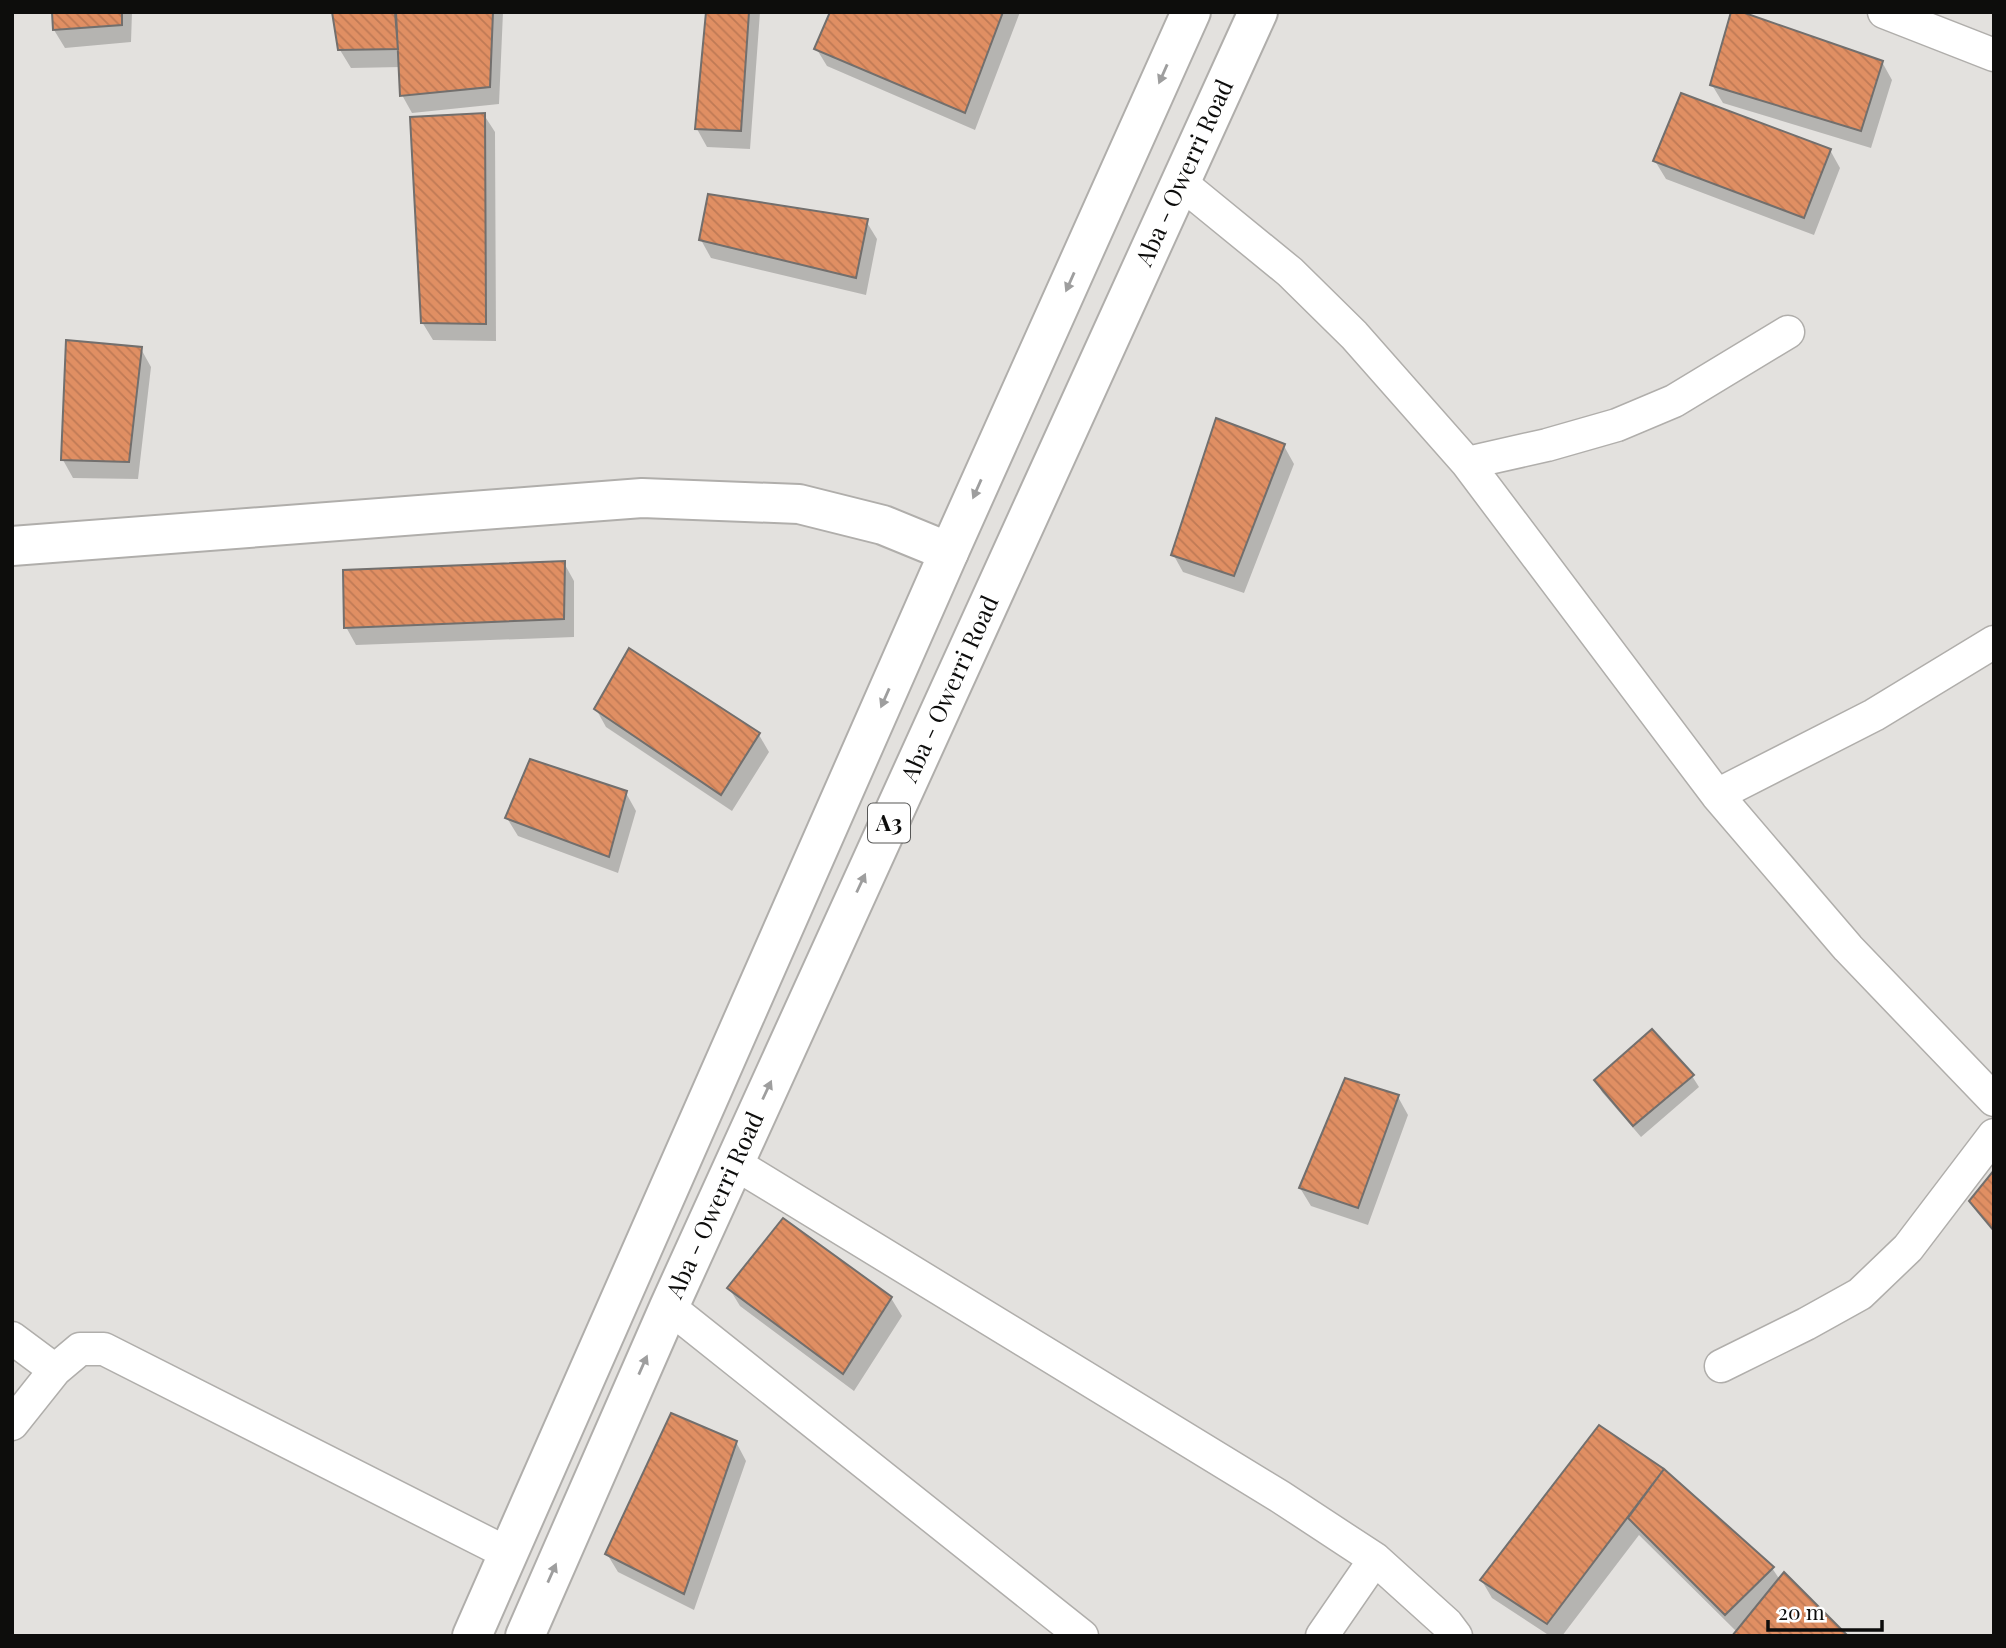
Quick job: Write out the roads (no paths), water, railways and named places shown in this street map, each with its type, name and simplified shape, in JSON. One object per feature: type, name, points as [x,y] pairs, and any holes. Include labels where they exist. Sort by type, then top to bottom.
[{"type":"main road","name":"Aba - Owerri Road","points":[[472,1636],[949,552],[1191,12]]},
{"type":"main road","name":"Aba - Owerri Road","points":[[525,1636],[669,1307],[1258,12]]},
{"type":"main road","points":[[12,546],[642,498],[799,504],[883,525],[949,552]]},
{"type":"street","points":[[1884,12],[1994,55]]},
{"type":"street","points":[[1181,183],[1290,272],[1354,335],[1467,463],[1717,794],[1848,948],[1994,1100]]},
{"type":"street","points":[[1467,463],[1548,445],[1617,425],[1674,401],[1788,332]]},
{"type":"street","points":[[1717,794],[1874,715],[1994,642]]},
{"type":"street","points":[[1721,1366],[1860,1294],[1908,1248],[1994,1135]]},
{"type":"street","points":[[734,1163],[1279,1496],[1375,1559],[1456,1636]]},
{"type":"street","points":[[669,1307],[1082,1636]]},
{"type":"street","points":[[12,1338],[55,1370]]},
{"type":"street","points":[[12,1424],[55,1370],[80,1349],[104,1349],[509,1554]]},
{"type":"street","points":[[1322,1636],[1375,1559]]}]
